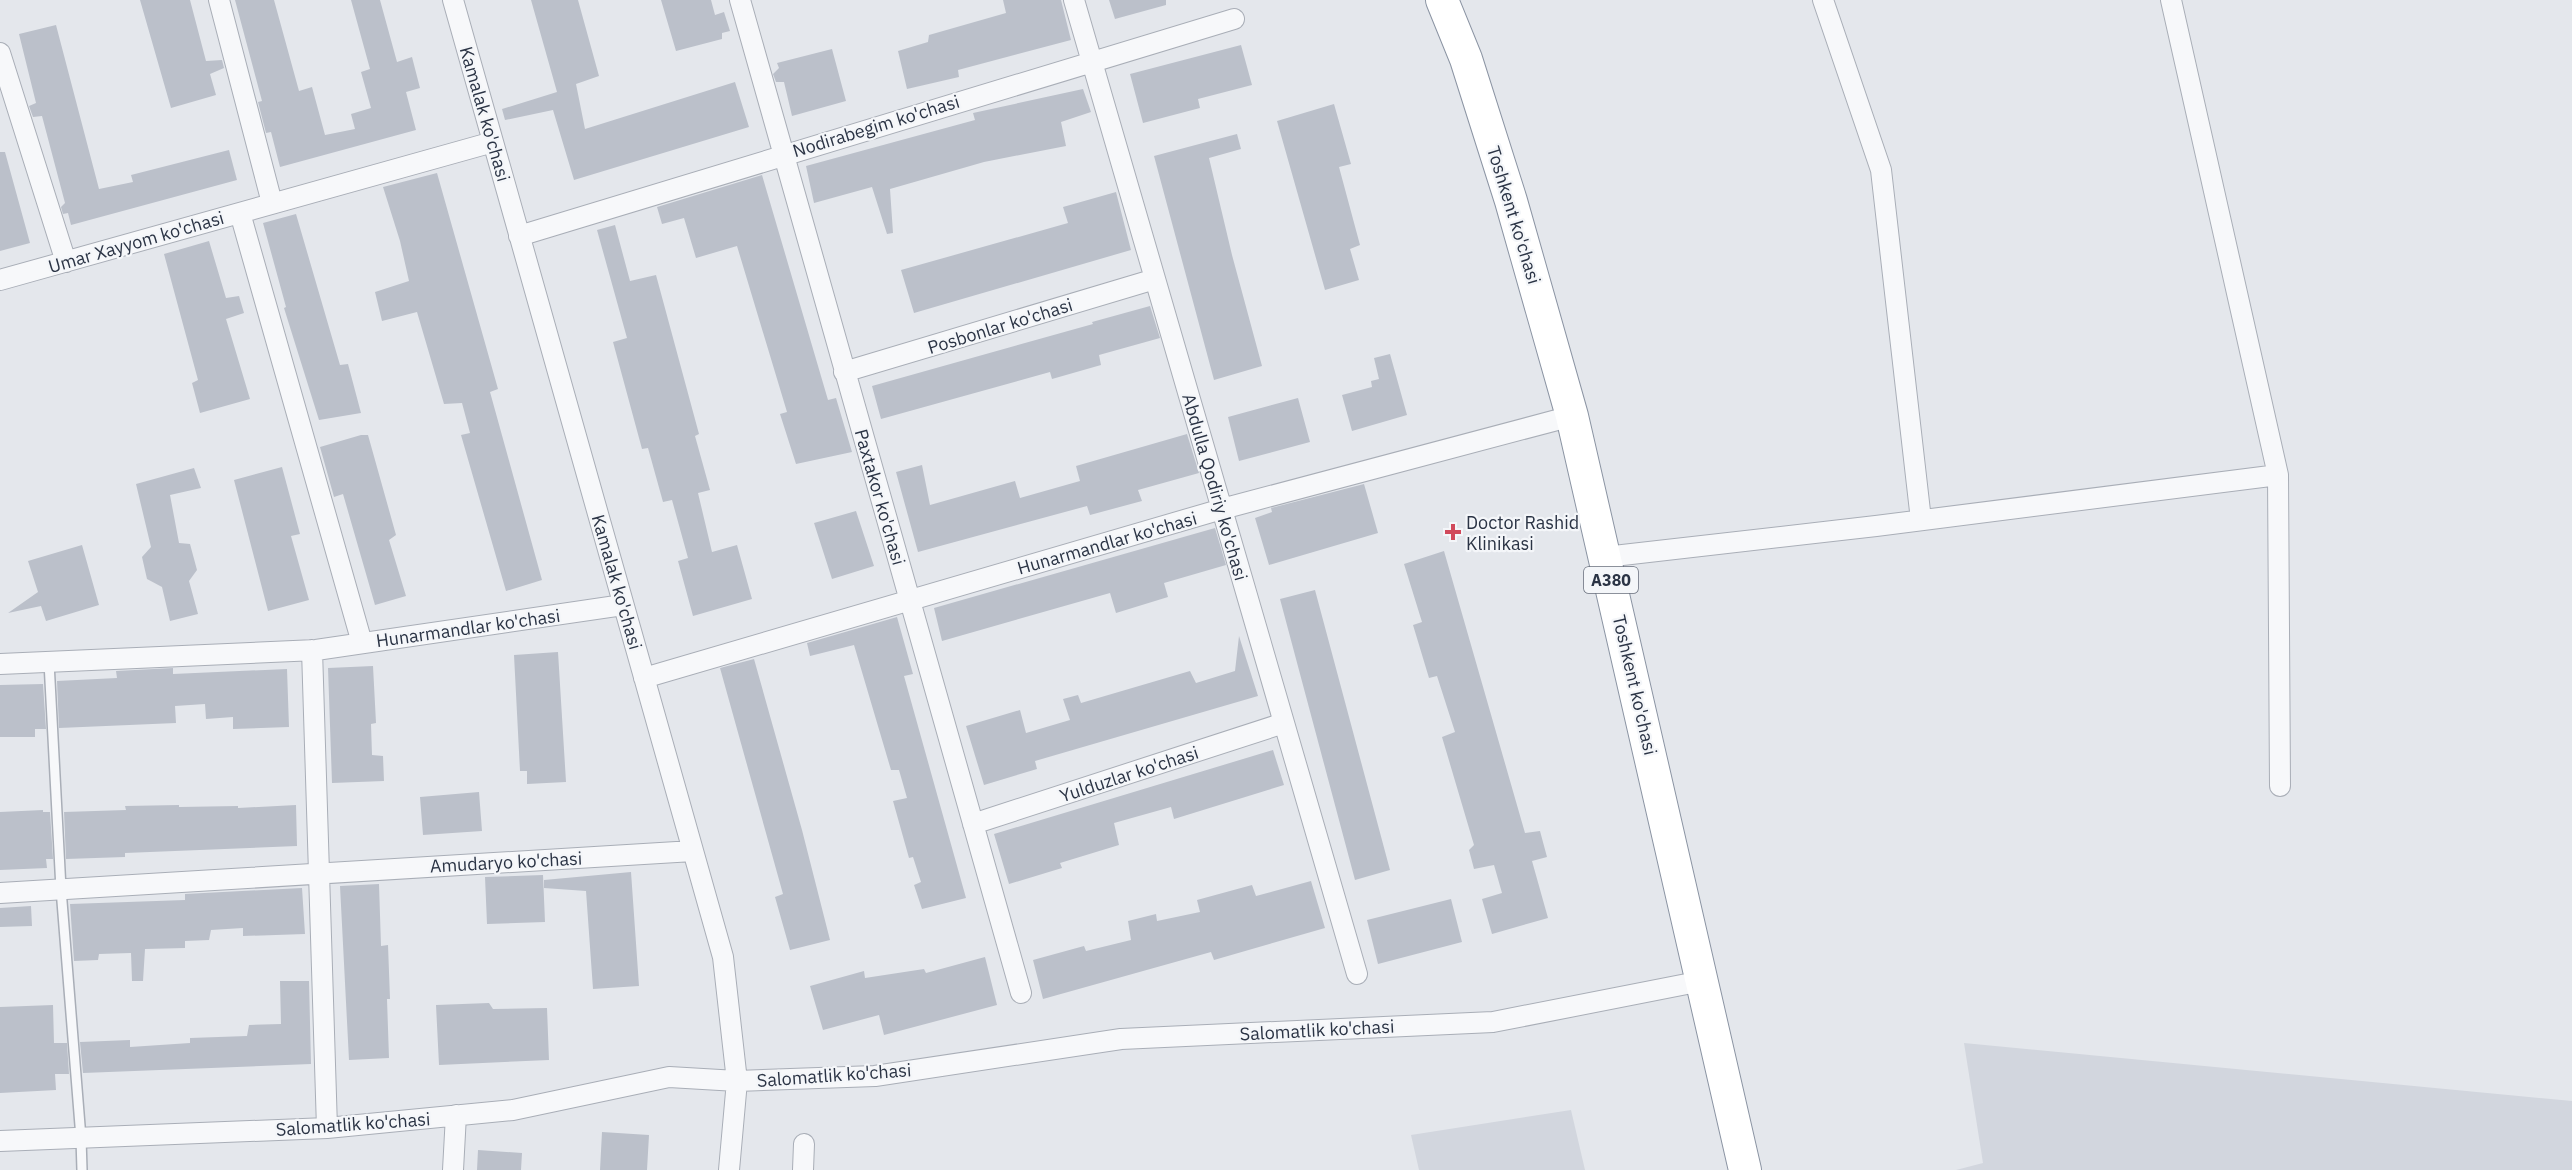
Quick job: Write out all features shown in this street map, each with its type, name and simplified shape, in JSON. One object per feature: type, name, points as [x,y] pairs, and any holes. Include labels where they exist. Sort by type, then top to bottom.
[{"type":"highway","name":"Toshkent ko'chasi","points":[[1442,0],[1466,59],[1511,201],[1572,416],[1745,1170]]},
{"type":"street","points":[[219,0],[272,203]]},
{"type":"street","name":"Kamalak ko'chasi","points":[[453,0],[723,957],[737,1081],[729,1170]]},
{"type":"street","name":"Paxtakor ko'chasi","points":[[740,0],[1021,993]]},
{"type":"street","name":"Abdulla Qodiriy ko'chasi","points":[[1074,0],[1357,974]]},
{"type":"street","points":[[1824,0],[1881,170],[1921,520]]},
{"type":"street","points":[[2171,0],[2278,475],[2280,786]]},
{"type":"street","name":"Nodirabegim ko'chasi","points":[[519,236],[1234,19]]},
{"type":"street","points":[[0,53],[66,262]]},
{"type":"street","name":"Umar Xayyom ko'chasi","points":[[0,280],[493,142]]},
{"type":"street","points":[[240,213],[362,643]]},
{"type":"street","name":"Posbonlar ko'chasi","points":[[844,372],[1155,279]]},
{"type":"street","name":"Hunarmandlar ko'chasi","points":[[644,678],[1222,509],[1572,416]]},
{"type":"street","points":[[1605,557],[2278,475]]},
{"type":"street","name":"Hunarmandlar ko'chasi","points":[[0,664],[312,650],[623,605]]},
{"type":"street","points":[[312,650],[327,1128]]},
{"type":"street","name":"Yulduzlar ko'chasi","points":[[973,825],[1284,723]]},
{"type":"street","name":"Amudaryo ko'chasi","points":[[0,893],[693,851]]},
{"type":"street","name":"Salomatlik ko'chasi","points":[[0,1141],[327,1128],[513,1110],[669,1077],[737,1081],[875,1076],[1121,1039],[1493,1022],[1702,981]]},
{"type":"street","points":[[453,1170],[456,1115]]},
{"type":"street","points":[[802,1170],[804,1144]]},
{"type":"lane","points":[[49,662],[61,889],[82,1170]]},
{"type":"shaded area","points":[[1964,1043],[2572,1101],[2572,1170],[1956,1170],[1983,1163]]},
{"type":"shaded area","points":[[1571,1110],[1585,1170],[1419,1170],[1411,1135]]},
{"type":"building","points":[[140,0],[190,0],[206,61],[222,60],[224,68],[210,74],[216,95],[171,108]]},
{"type":"building","points":[[235,0],[274,0],[299,91],[312,87],[325,135],[355,129],[351,114],[371,108],[361,72],[370,69],[351,0],[380,0],[397,62],[412,57],[420,88],[406,92],[416,130],[280,167],[271,132],[266,133],[258,102],[262,101]]},
{"type":"building","points":[[531,0],[578,0],[599,76],[576,84],[585,129],[735,82],[749,127],[574,180],[553,110],[505,120],[502,109],[557,92]]},
{"type":"building","points":[[661,0],[711,0],[715,15],[724,12],[730,31],[722,33],[722,39],[676,51]]},
{"type":"building","points":[[1003,0],[1061,0],[1071,40],[958,70],[959,77],[907,89],[898,51],[928,42],[929,35],[1006,13]]},
{"type":"building","points":[[1109,0],[1166,0],[1166,5],[1115,19]]},
{"type":"building","points":[[56,25],[99,189],[133,182],[131,175],[229,150],[237,180],[71,225],[68,213],[63,214],[61,207],[65,203],[42,116],[33,117],[29,106],[36,103],[19,34]]},
{"type":"building","points":[[1241,45],[1252,85],[1198,99],[1200,108],[1143,123],[1130,74]]},
{"type":"building","points":[[832,49],[846,101],[792,116],[784,82],[776,82],[773,74],[779,68],[777,63]]},
{"type":"building","points":[[1083,89],[1091,112],[1061,122],[1066,146],[984,162],[890,189],[893,233],[887,234],[872,187],[814,203],[806,166],[975,120],[973,113]]},
{"type":"building","points":[[1334,104],[1351,164],[1339,167],[1360,245],[1350,249],[1359,280],[1325,290],[1277,121]]},
{"type":"building","points":[[1237,134],[1241,149],[1209,158],[1262,366],[1214,380],[1154,156]]},
{"type":"building","points":[[0,152],[5,152],[30,243],[0,251]]},
{"type":"building","points":[[437,173],[498,389],[490,392],[542,580],[506,591],[461,435],[470,433],[462,403],[444,404],[417,312],[382,321],[375,292],[409,281],[400,241],[383,187]]},
{"type":"building","points":[[762,175],[828,400],[836,398],[852,452],[796,464],[780,414],[787,412],[737,246],[696,258],[684,218],[662,224],[657,207]]},
{"type":"building","points":[[1116,192],[1131,250],[914,313],[901,270],[1068,223],[1063,207]]},
{"type":"building","points":[[296,214],[340,365],[348,364],[361,413],[319,420],[284,308],[286,307],[263,223]]},
{"type":"building","points":[[615,225],[630,281],[656,275],[699,434],[695,436],[710,490],[698,493],[712,552],[737,545],[752,599],[693,616],[678,561],[688,558],[672,500],[663,502],[648,448],[642,449],[613,342],[627,338],[597,230]]},
{"type":"building","points":[[209,241],[226,298],[239,296],[244,313],[226,319],[250,399],[200,413],[192,383],[198,380],[164,254]]},
{"type":"building","points":[[1150,306],[1160,338],[1099,355],[1101,365],[1052,379],[1050,372],[881,419],[872,386]]},
{"type":"building","points":[[1390,354],[1407,415],[1352,431],[1342,395],[1372,387],[1371,381],[1379,379],[1374,358]]},
{"type":"building","points":[[1298,398],[1310,442],[1239,461],[1228,417]]},
{"type":"building","points":[[1187,434],[1199,473],[1138,490],[1142,501],[1090,515],[1087,506],[918,552],[896,472],[922,465],[930,505],[1015,481],[1020,498],[1080,481],[1076,466]]},
{"type":"building","points":[[368,435],[396,535],[389,540],[406,596],[375,605],[343,494],[334,497],[320,447]]},
{"type":"building","points":[[282,467],[300,534],[291,536],[309,600],[268,611],[234,480]]},
{"type":"building","points":[[194,468],[201,488],[170,495],[179,543],[190,544],[197,570],[189,581],[198,614],[170,621],[162,587],[147,579],[142,557],[151,547],[136,484]]},
{"type":"building","points":[[1364,484],[1378,533],[1269,565],[1255,518],[1272,512],[1271,508]]},
{"type":"building","points":[[856,511],[874,566],[832,579],[814,523]]},
{"type":"building","points":[[1215,528],[1226,565],[1164,583],[1168,597],[1116,613],[1110,593],[942,641],[934,608]]},
{"type":"building","points":[[82,545],[99,605],[46,621],[41,606],[8,613],[38,592],[28,561]]},
{"type":"building","points":[[1444,551],[1525,833],[1540,831],[1547,857],[1532,861],[1548,918],[1492,934],[1482,899],[1502,893],[1494,865],[1474,869],[1469,850],[1474,845],[1442,737],[1455,732],[1437,676],[1429,678],[1413,625],[1422,622],[1404,564]]},
{"type":"building","points":[[1315,590],[1390,870],[1355,880],[1280,599]]},
{"type":"building","points":[[897,617],[913,674],[904,676],[966,898],[922,909],[914,885],[921,882],[913,857],[909,858],[893,801],[907,798],[899,770],[891,770],[854,645],[810,656],[807,643]]},
{"type":"building","points":[[1239,636],[1258,696],[1035,761],[1037,769],[984,785],[966,726],[1020,710],[1026,733],[1070,720],[1063,699],[1078,695],[1081,703],[1190,671],[1196,683],[1235,671]]},
{"type":"building","points":[[558,652],[566,782],[527,784],[527,771],[520,771],[514,655]]},
{"type":"building","points":[[754,659],[830,940],[790,950],[775,897],[783,894],[720,668]]},
{"type":"building","points":[[373,666],[376,723],[371,724],[372,755],[383,756],[384,781],[332,783],[328,668]]},
{"type":"building","points":[[173,668],[173,674],[287,669],[289,727],[233,729],[233,717],[206,719],[205,704],[175,706],[176,723],[59,728],[57,681],[117,678],[116,671]]},
{"type":"building","points":[[43,684],[46,729],[35,729],[35,737],[0,737],[0,685]]},
{"type":"building","points":[[1273,750],[1284,785],[1174,819],[1171,807],[1114,823],[1119,845],[1060,863],[1062,868],[1009,884],[994,834]]},
{"type":"building","points":[[479,792],[482,831],[423,835],[420,797]]},
{"type":"building","points":[[179,805],[179,807],[238,806],[238,808],[296,805],[297,846],[125,853],[125,857],[66,859],[64,812],[126,810],[125,806]]},
{"type":"building","points":[[43,810],[43,812],[50,812],[53,859],[46,859],[47,868],[0,870],[0,812]]},
{"type":"building","points":[[631,872],[639,986],[593,989],[586,891],[544,888],[544,880]]},
{"type":"building","points":[[543,875],[545,922],[487,924],[485,877]]},
{"type":"building","points":[[1311,881],[1325,928],[1214,960],[1211,952],[1043,999],[1033,960],[1084,946],[1086,951],[1131,940],[1128,921],[1156,914],[1157,921],[1200,912],[1197,900],[1252,885],[1256,896]]},
{"type":"building","points":[[379,884],[381,946],[388,945],[389,1058],[349,1060],[340,886]]},
{"type":"building","points":[[302,888],[305,934],[243,936],[243,928],[211,930],[209,940],[185,941],[185,948],[145,949],[143,981],[132,981],[131,953],[99,954],[98,960],[74,961],[70,904],[185,900],[185,894]]},
{"type":"building","points":[[1451,899],[1462,942],[1378,964],[1367,920]]},
{"type":"building","points":[[31,906],[32,926],[0,927],[0,908]]},
{"type":"building","points":[[985,957],[997,1005],[884,1035],[879,1015],[823,1030],[810,986],[864,971],[865,978],[924,969],[926,973]]},
{"type":"building","points":[[280,981],[309,981],[311,1064],[83,1073],[80,1042],[130,1040],[130,1047],[190,1043],[190,1038],[247,1036],[249,1025],[281,1024]]},
{"type":"building","points":[[489,1003],[493,1009],[547,1008],[549,1060],[439,1065],[436,1005]]},
{"type":"building","points":[[53,1005],[54,1043],[67,1043],[69,1074],[55,1074],[56,1090],[0,1093],[0,1007]]},
{"type":"building","points":[[602,1132],[649,1135],[647,1170],[600,1170]]},
{"type":"building","points":[[478,1150],[522,1153],[521,1170],[477,1170]]},
{"type":"place","name":"Doctor Rashid Klinikasi","points":[[1453,532]]}]
